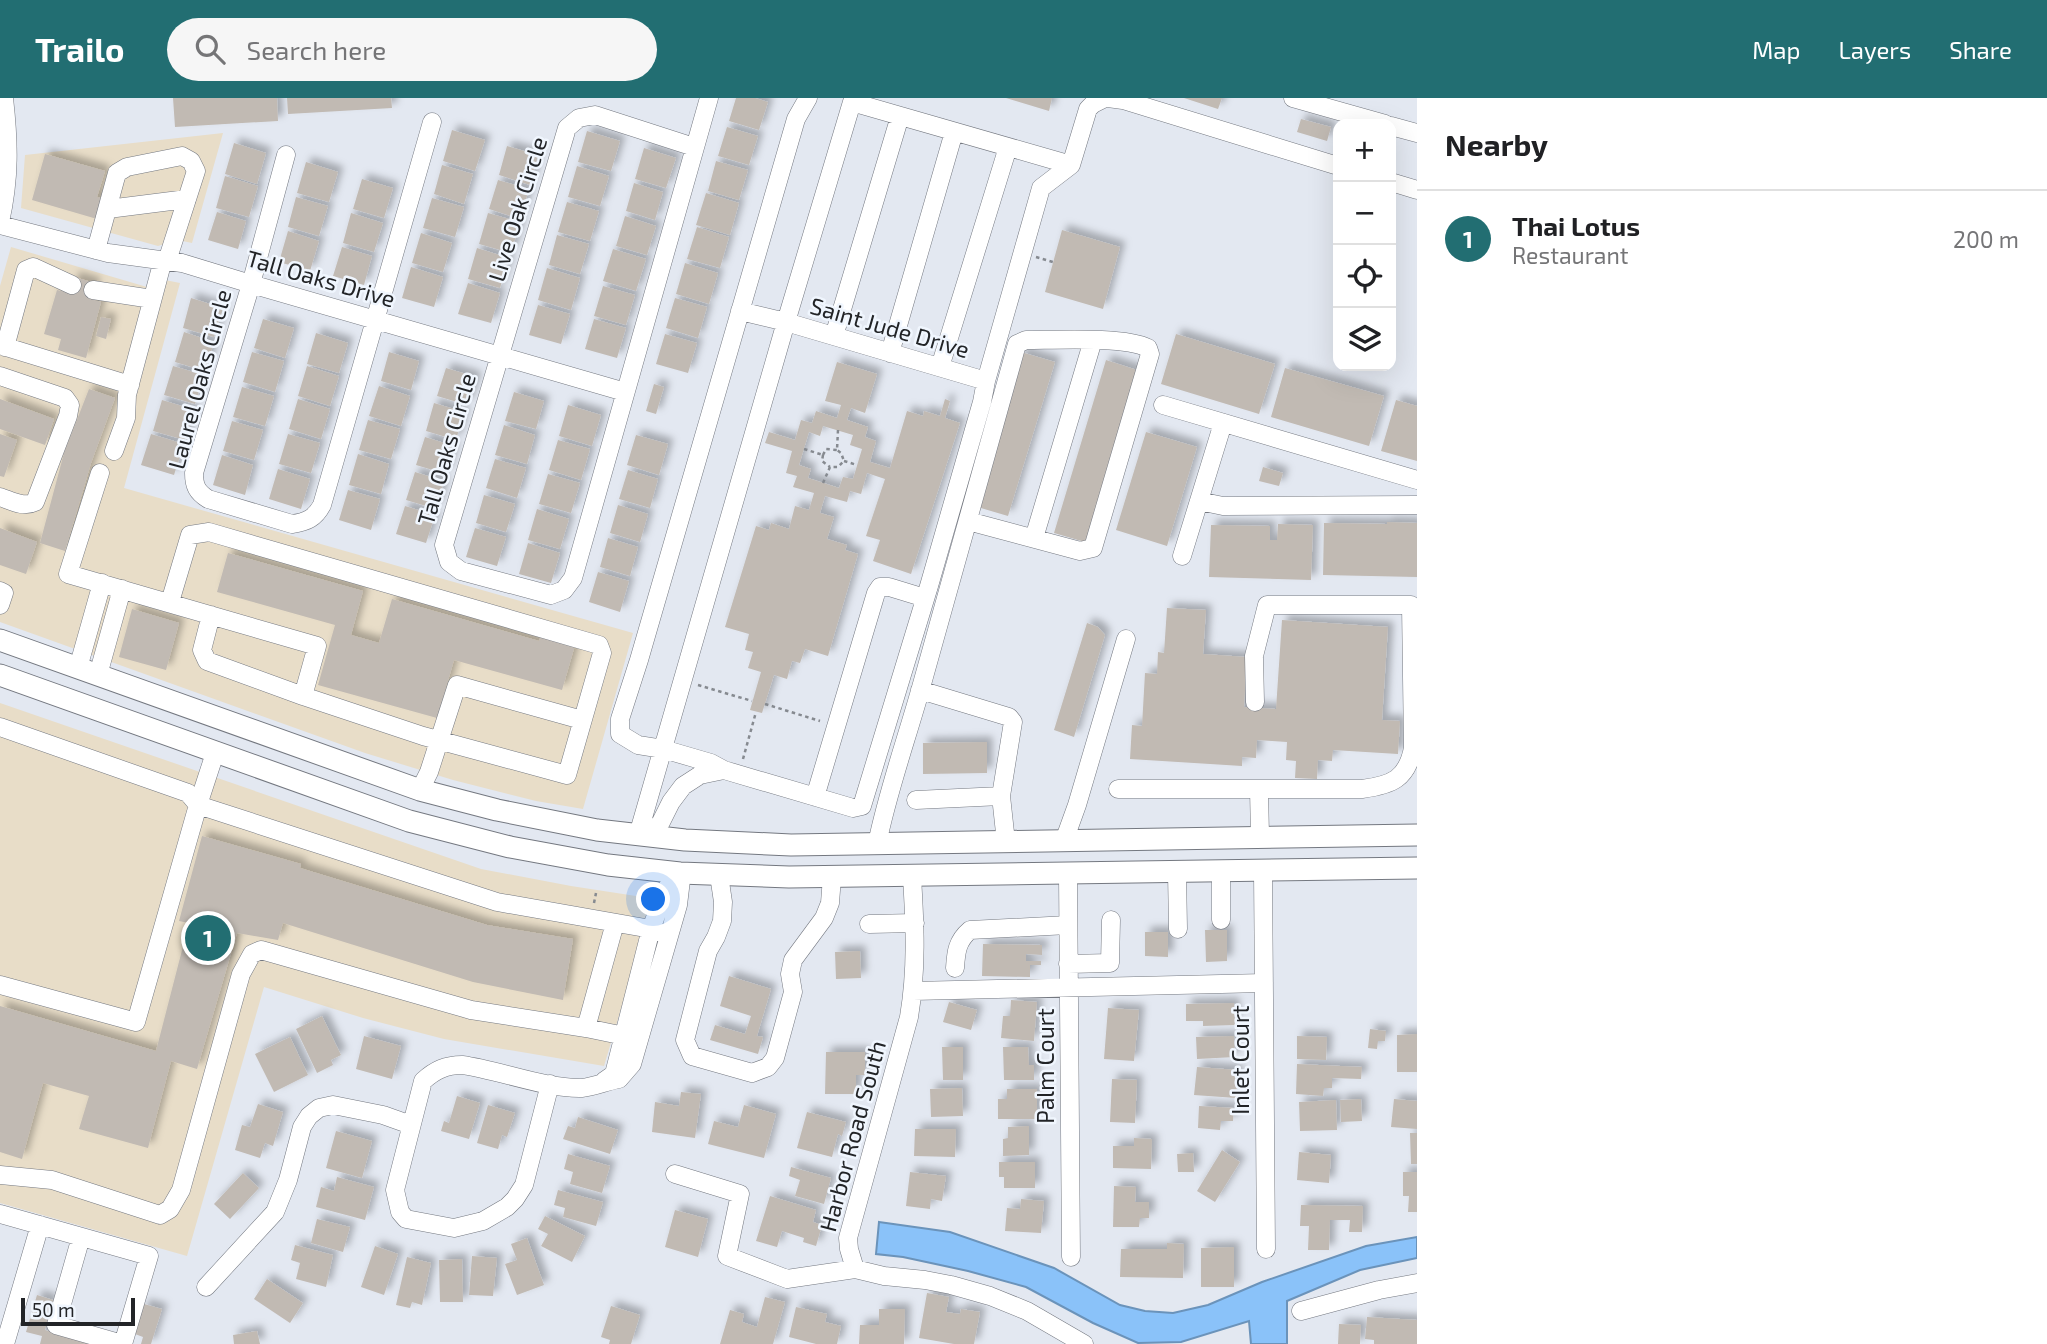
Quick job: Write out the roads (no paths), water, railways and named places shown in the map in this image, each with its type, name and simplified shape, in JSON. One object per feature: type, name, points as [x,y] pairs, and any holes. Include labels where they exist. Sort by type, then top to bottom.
[{"type":"main road","points":[[0,640],[420,790],[546,821],[643,835],[725,843],[791,845],[1417,835]]},
{"type":"main road","points":[[0,676],[359,804],[452,833],[510,848],[608,865],[719,876],[832,877],[1417,868]]},
{"type":"main road","points":[[359,804],[399,802],[420,790]]},
{"type":"main road","points":[[608,865],[641,847],[643,835]]},
{"type":"main road","points":[[1068,874],[1089,856],[1124,840]]},
{"type":"main road","points":[[1014,875],[1042,860],[1064,841]]},
{"type":"main road","points":[[680,873],[690,856],[725,843]]},
{"type":"street","points":[[0,223],[8,172],[9,142],[5,98]]},
{"type":"street","points":[[625,392],[709,98]]},
{"type":"street","points":[[808,98],[796,119],[620,719],[620,734],[638,745],[663,749],[711,763],[731,772],[853,808],[862,806],[925,598],[986,381]]},
{"type":"street","points":[[740,311],[786,322],[844,100],[1071,165],[1088,108],[1106,98],[1123,100],[1333,164]]},
{"type":"street","points":[[1293,98],[1367,119]]},
{"type":"street","name":"Live Oak Circle","points":[[499,355],[567,128],[579,118],[595,116],[694,147]]},
{"type":"street","points":[[834,336],[900,116]]},
{"type":"street","points":[[374,319],[432,122]]},
{"type":"street","points":[[1396,127],[1417,133]]},
{"type":"street","points":[[890,353],[954,132]]},
{"type":"street","points":[[940,367],[1007,147]]},
{"type":"street","points":[[251,284],[286,155]]},
{"type":"street","points":[[96,250],[117,173],[127,167],[183,156],[191,161],[196,171],[152,299],[127,395],[126,418],[114,451]]},
{"type":"street","name":"Saint Jude Drive","points":[[643,835],[663,749],[786,322],[986,381],[1041,188],[1071,165]]},
{"type":"street","points":[[1396,184],[1417,190]]},
{"type":"street","points":[[108,209],[187,199]]},
{"type":"street","name":"Tall Oaks Drive","points":[[0,223],[96,250],[182,262],[625,392]]},
{"type":"street","points":[[72,285],[33,267],[26,270],[3,346],[130,385]]},
{"type":"street","name":"Laurel Oaks Circle","points":[[251,284],[194,474],[194,485],[201,495],[208,499],[292,524],[316,516],[322,505],[374,319]]},
{"type":"street","points":[[93,290],[152,299]]},
{"type":"street","points":[[877,844],[884,811],[1017,344],[1026,340],[1093,340],[1140,344],[1148,348],[1150,354],[1093,548],[1080,551],[968,520]]},
{"type":"street","points":[[1034,538],[1093,340]]},
{"type":"street","name":"Tall Oaks Circle","points":[[499,355],[444,545],[449,562],[461,571],[551,595],[564,590],[573,579],[625,392]]},
{"type":"street","points":[[0,376],[65,398],[70,405],[35,502],[21,505],[0,496]]},
{"type":"street","points":[[1163,405],[1417,480]]},
{"type":"street","points":[[1182,556],[1223,423]]},
{"type":"street","points":[[100,473],[68,574],[317,646],[303,696]]},
{"type":"street","points":[[1199,501],[1223,506],[1417,505]]},
{"type":"street","points":[[170,603],[190,535],[209,532],[599,645],[602,653],[567,775],[439,741],[207,661],[202,650],[211,615]]},
{"type":"street","points":[[88,671],[102,583]]},
{"type":"street","points":[[815,797],[876,593],[880,587],[889,587],[925,598]]},
{"type":"street","points":[[88,671],[122,589]]},
{"type":"street","points":[[0,591],[4,593],[0,605]]},
{"type":"street","points":[[1118,789],[1363,789],[1384,786],[1401,776],[1410,764],[1413,748],[1411,605],[1267,605],[1254,656],[1255,702]]},
{"type":"street","points":[[1064,841],[1126,639]]},
{"type":"street","points":[[420,790],[429,772],[457,685],[582,720]]},
{"type":"street","points":[[920,690],[1009,717],[1013,722],[1002,796],[1006,842]]},
{"type":"street","points":[[0,727],[188,793],[198,805],[497,902],[651,929],[669,935]]},
{"type":"street","points":[[0,985],[136,1022],[215,753]]},
{"type":"street","points":[[643,835],[661,822],[683,786],[700,775],[731,772]]},
{"type":"street","points":[[1259,789],[1260,837]]},
{"type":"street","points":[[916,800],[1002,796]]},
{"type":"street","name":"Inlet Court","points":[[1264,871],[1266,1249]]},
{"type":"street","points":[[1221,872],[1221,920]]},
{"type":"street","points":[[550,1084],[524,1185],[507,1207],[483,1222],[454,1228],[406,1219],[400,1212],[395,1191],[423,1082],[431,1074],[451,1065],[475,1067],[550,1084],[583,1088],[619,1079],[632,1064],[631,1037],[651,929],[666,889],[680,873]]},
{"type":"street","points":[[631,1037],[678,905],[680,873]]},
{"type":"street","points":[[1177,873],[1178,929]]},
{"type":"street","name":"Palm Court","points":[[1068,874],[1071,1257]]},
{"type":"street","points":[[719,876],[723,902],[722,921],[708,951],[685,1040],[692,1056],[752,1073],[768,1068],[775,1058],[793,992],[790,974],[793,960],[824,918],[830,903],[832,877]]},
{"type":"street","name":"Harbor Road South","points":[[855,1269],[848,1238],[909,1017],[913,991],[915,923],[912,877]]},
{"type":"street","points":[[1068,964],[1110,963],[1111,920]]},
{"type":"street","points":[[586,1028],[615,923]]},
{"type":"street","points":[[869,924],[915,923]]},
{"type":"street","points":[[956,968],[957,948],[962,936],[970,930],[1068,925]]},
{"type":"street","points":[[0,1175],[52,1181],[160,1215],[170,1209],[181,1190],[241,974],[252,954],[261,950],[471,1010],[631,1037]]},
{"type":"street","points":[[913,991],[1264,983]]},
{"type":"street","points":[[206,1287],[275,1212],[288,1180],[302,1127],[309,1116],[319,1108],[333,1105],[383,1115],[411,1125]]},
{"type":"street","points":[[675,1174],[740,1194],[727,1256],[787,1279],[855,1269],[884,1276],[951,1285],[990,1296],[1027,1311],[1084,1344]]},
{"type":"street","points":[[0,1214],[149,1256],[122,1344],[56,1325],[81,1237]]},
{"type":"street","points":[[5,1344],[40,1225]]},
{"type":"street","points":[[1301,1311],[1379,1290],[1417,1283]]},
{"type":"water","points":[[879,1222],[950,1232],[1054,1268],[1120,1305],[1145,1311],[1173,1313],[1208,1305],[1262,1282],[1366,1246],[1417,1237],[1417,1258],[1360,1270],[1287,1301],[1287,1344],[1251,1344],[1249,1321],[1181,1342],[1138,1343],[1093,1323],[1026,1287],[968,1271],[876,1254]]},
{"type":"place","name":"Thai Lotus","points":[[208,938]]}]
